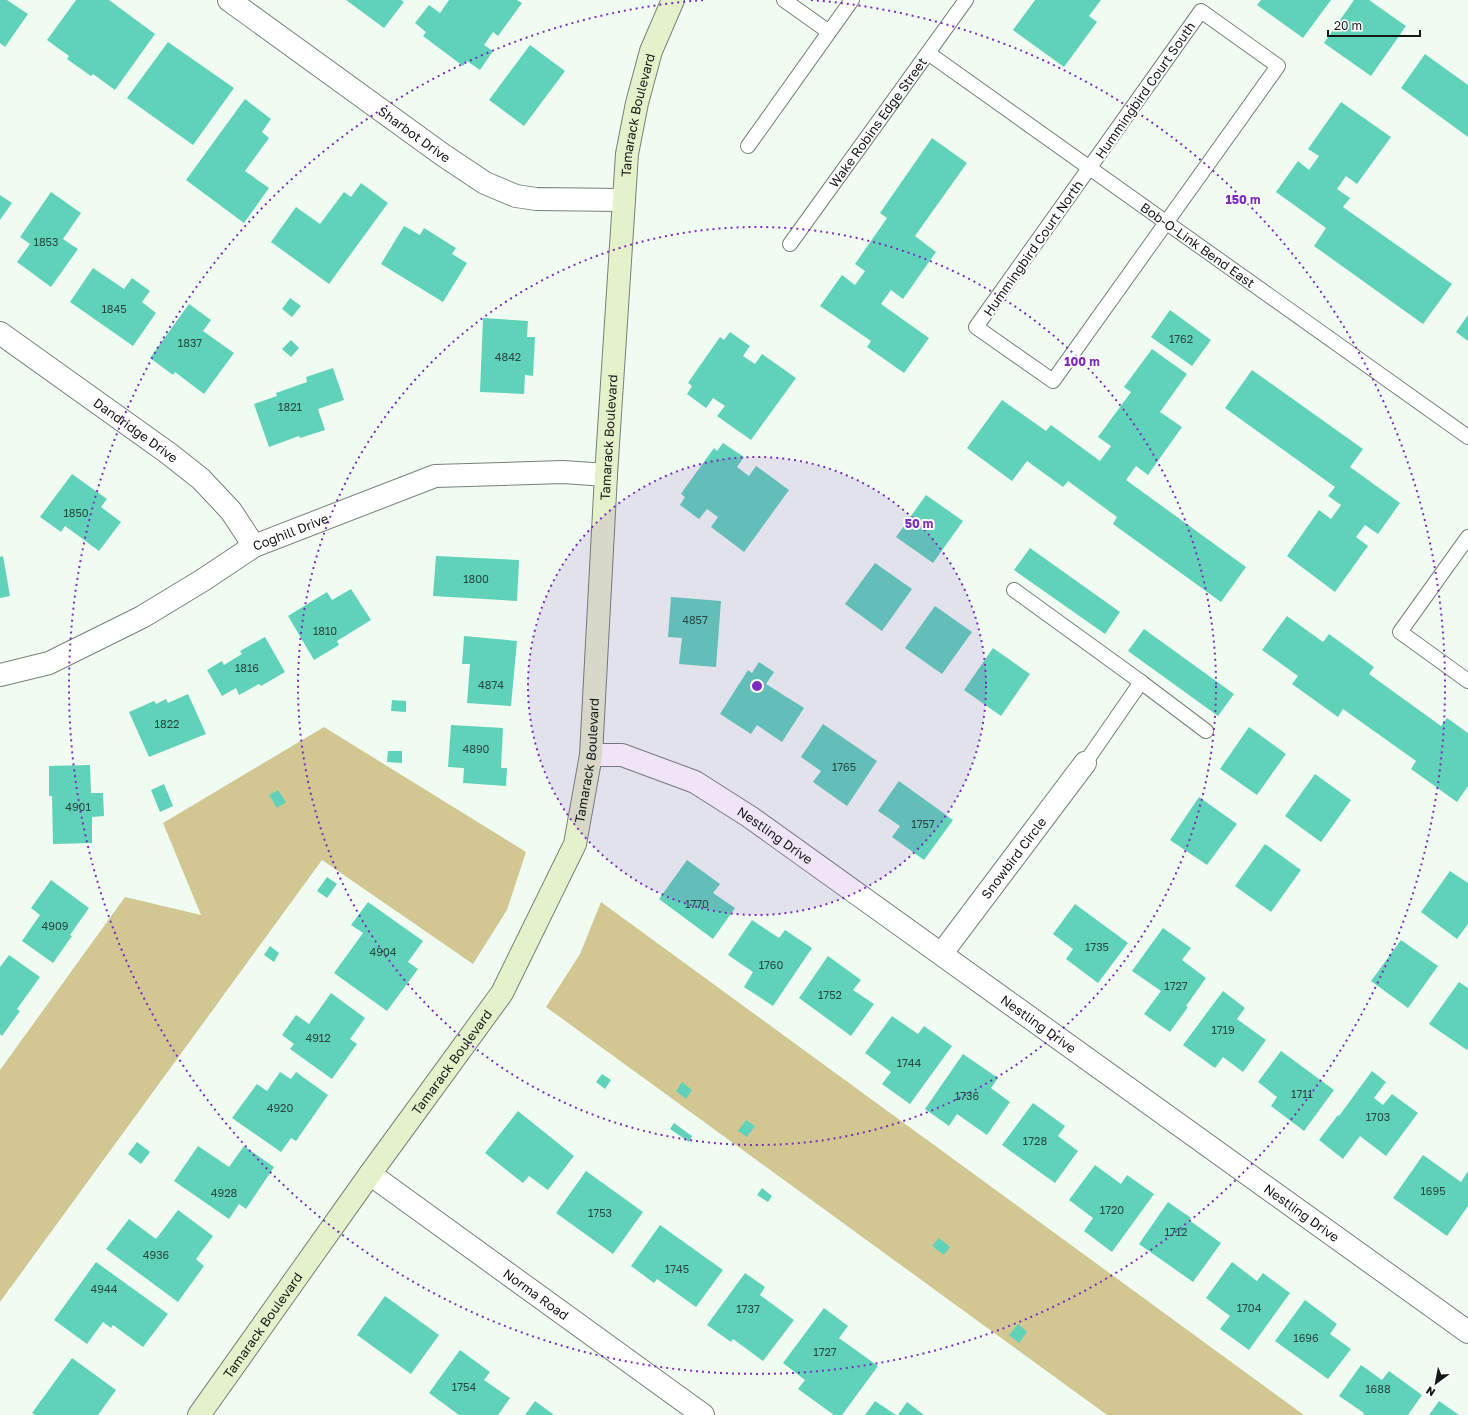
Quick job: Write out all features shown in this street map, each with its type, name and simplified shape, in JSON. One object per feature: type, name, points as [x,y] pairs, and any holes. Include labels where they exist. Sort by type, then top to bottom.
[{"type":"street","name":"Sharbot Drive","points":[[229,0],[485,183],[516,196],[536,199],[624,200]]},
{"type":"street","name":"Tamarack Boulevard","points":[[199,1415],[370,1174],[502,993],[575,844],[591,754],[606,475],[627,154],[637,103],[651,51],[673,0]]},
{"type":"street","name":"Dandridge Drive","points":[[0,333],[168,453],[201,479],[230,511],[254,546]]},
{"type":"street","name":"Coghill Drive","points":[[0,676],[49,663],[142,617],[204,580],[254,546],[435,476],[563,472],[606,475]]},
{"type":"street","name":"Nestling Drive","points":[[591,754],[622,755],[695,782],[750,817],[1467,1330]]},
{"type":"street","name":"Snowbird Circle","points":[[942,953],[1085,763]]},
{"type":"street","name":"Norma Road","points":[[370,1174],[702,1415]]},
{"type":"lane","points":[[784,0],[829,32]]},
{"type":"lane","points":[[748,146],[852,0]]},
{"type":"lane","name":"Wake Robins Edge Street","points":[[790,244],[966,0]]},
{"type":"lane","name":"Hummingbird Court South","points":[[1089,169],[1201,11],[1278,66],[1166,223]]},
{"type":"lane","name":"Bob-O-Link Bend East","points":[[928,53],[1089,169],[1468,437]]},
{"type":"lane","name":"Hummingbird Court North","points":[[1089,169],[976,326],[1053,381],[1166,223]]},
{"type":"lane","points":[[1468,537],[1400,632],[1468,681]]},
{"type":"lane","points":[[1014,590],[1206,731]]},
{"type":"lane","points":[[1085,763],[1141,682]]},
{"type":"shaded area","points":[[324,727],[526,852],[507,910],[473,964],[322,860],[0,1302],[0,1070],[125,897],[201,915],[163,823]]},
{"type":"shaded area","points":[[601,902],[1304,1415],[1107,1415],[546,1007],[580,954]]},
{"type":"building","points":[[0,0],[7,0],[28,14],[5,47],[0,43]]},
{"type":"building","points":[[76,0],[109,0],[155,34],[115,90],[93,74],[91,76],[67,59],[69,56],[47,40]]},
{"type":"building","points":[[346,0],[401,0],[404,2],[384,28]]},
{"type":"building","points":[[449,0],[517,0],[522,3],[498,36],[493,32],[484,45],[493,51],[480,70],[467,61],[463,66],[423,36],[426,32],[415,23],[429,5],[440,13]]},
{"type":"building","points":[[1035,0],[1101,0],[1089,16],[1097,22],[1064,67],[1013,30]]},
{"type":"building","points":[[1261,0],[1331,0],[1303,38],[1257,5]]},
{"type":"building","points":[[1354,0],[1369,0],[1406,26],[1371,76],[1324,43]]},
{"type":"building","points":[[168,42],[234,88],[193,145],[127,98]]},
{"type":"building","points":[[530,45],[565,71],[524,126],[489,100]]},
{"type":"building","points":[[1425,54],[1468,85],[1468,137],[1401,88]]},
{"type":"building","points":[[245,99],[271,119],[262,132],[269,138],[245,171],[269,188],[244,223],[186,180]]},
{"type":"building","points":[[1341,102],[1391,137],[1357,184],[1346,176],[1337,189],[1350,198],[1343,207],[1452,284],[1423,324],[1314,246],[1326,228],[1276,192],[1298,161],[1309,170],[1319,156],[1308,149]]},
{"type":"building","points":[[932,138],[967,163],[915,236],[936,252],[903,299],[891,290],[881,304],[929,338],[904,373],[867,347],[871,341],[820,306],[842,275],[855,285],[865,271],[855,264],[887,218],[880,213]]},
{"type":"building","points":[[361,183],[388,203],[329,284],[271,242],[296,207],[320,224],[344,192],[351,197]]},
{"type":"building","points":[[51,192],[81,213],[63,239],[78,249],[51,287],[17,262],[30,244],[20,237]]},
{"type":"building","points":[[0,195],[12,203],[0,220]]},
{"type":"building","points":[[404,226],[420,235],[424,228],[456,248],[452,254],[467,263],[443,302],[381,264]]},
{"type":"building","points":[[93,268],[124,289],[132,278],[150,291],[142,302],[156,313],[133,346],[70,302]]},
{"type":"building","points":[[290,298],[301,306],[292,317],[282,309]]},
{"type":"building","points":[[189,304],[211,320],[203,331],[234,353],[204,394],[175,372],[173,375],[150,358]]},
{"type":"building","points":[[1170,310],[1211,340],[1192,366],[1151,337]]},
{"type":"building","points":[[1468,315],[1468,341],[1456,332]]},
{"type":"building","points":[[483,318],[528,321],[527,337],[535,337],[533,376],[525,375],[524,394],[480,392]]},
{"type":"building","points":[[730,332],[750,346],[743,356],[755,364],[762,354],[796,378],[751,440],[717,416],[725,406],[713,398],[706,408],[687,394],[692,386],[688,383],[692,377],[720,337],[724,340]]},
{"type":"building","points":[[291,340],[299,348],[291,357],[282,349]]},
{"type":"building","points":[[1152,349],[1187,374],[1160,412],[1182,427],[1148,475],[1136,466],[1126,480],[1246,567],[1221,602],[1113,524],[1117,517],[1068,481],[1063,487],[1027,461],[1012,481],[967,448],[1002,400],[1046,431],[1051,425],[1100,461],[1111,446],[1098,437],[1131,392],[1124,387]]},
{"type":"building","points":[[333,368],[344,400],[318,409],[325,430],[300,438],[299,436],[269,447],[254,404],[277,396],[276,393],[307,382],[306,377]]},
{"type":"building","points":[[1252,370],[1363,449],[1350,467],[1400,503],[1378,534],[1365,525],[1356,537],[1368,546],[1335,592],[1287,556],[1319,510],[1331,519],[1341,505],[1328,496],[1335,487],[1225,408]]},
{"type":"building","points":[[723,443],[744,457],[737,467],[749,476],[756,466],[789,490],[744,552],[711,527],[718,517],[707,509],[699,519],[680,505],[685,497],[681,494],[685,488],[714,448],[717,451]]},
{"type":"building","points":[[72,474],[107,499],[101,507],[121,522],[99,551],[65,526],[61,532],[40,517]]},
{"type":"building","points":[[926,495],[963,521],[933,563],[896,537]]},
{"type":"building","points":[[1030,548],[1120,612],[1105,634],[1014,570]]},
{"type":"building","points":[[3,556],[10,596],[0,598],[0,557]]},
{"type":"building","points":[[436,556],[519,560],[517,601],[433,596]]},
{"type":"building","points":[[875,563],[912,589],[882,631],[845,604]]},
{"type":"building","points":[[351,589],[371,620],[337,641],[339,645],[314,660],[288,616],[327,592],[332,600]]},
{"type":"building","points":[[671,597],[721,601],[716,667],[679,664],[682,638],[668,637]]},
{"type":"building","points":[[935,606],[972,632],[942,674],[905,648]]},
{"type":"building","points":[[1287,616],[1323,642],[1329,634],[1374,667],[1369,674],[1441,726],[1447,718],[1468,733],[1468,786],[1457,802],[1411,769],[1416,761],[1343,709],[1338,717],[1292,684],[1298,676],[1262,650]]},
{"type":"building","points":[[1144,629],[1234,694],[1218,716],[1128,651]]},
{"type":"building","points":[[464,636],[517,641],[511,706],[467,703],[470,664],[462,664]]},
{"type":"building","points":[[265,637],[285,672],[261,686],[259,684],[239,695],[236,688],[222,696],[207,670],[222,661],[224,665],[242,654],[240,651]]},
{"type":"building","points":[[993,648],[1030,674],[1001,716],[964,690]]},
{"type":"building","points":[[759,662],[774,672],[766,684],[804,708],[782,742],[757,725],[751,734],[720,714],[748,670],[752,673]]},
{"type":"building","points":[[188,694],[206,734],[149,757],[129,712],[154,701],[156,704],[166,699],[168,703]]},
{"type":"building","points":[[392,700],[406,701],[406,712],[391,711]]},
{"type":"building","points":[[823,724],[877,761],[847,806],[813,782],[821,771],[801,757]]},
{"type":"building","points":[[451,725],[503,728],[501,768],[507,768],[506,786],[463,783],[464,768],[448,767]]},
{"type":"building","points":[[1249,727],[1286,754],[1257,795],[1220,769]]},
{"type":"building","points":[[388,751],[402,751],[402,763],[387,762]]},
{"type":"building","points":[[90,765],[91,793],[103,793],[104,816],[92,817],[92,843],[53,844],[52,796],[49,796],[49,766]]},
{"type":"building","points":[[1315,774],[1351,800],[1321,842],[1285,816]]},
{"type":"building","points":[[899,781],[953,820],[924,860],[892,837],[900,826],[878,811]]},
{"type":"building","points":[[164,784],[173,806],[160,812],[151,790]]},
{"type":"building","points":[[278,790],[286,802],[277,808],[269,795]]},
{"type":"building","points":[[1199,797],[1237,824],[1207,865],[1170,840]]},
{"type":"building","points":[[1265,844],[1301,870],[1271,912],[1235,886]]},
{"type":"building","points":[[687,860],[720,884],[713,893],[735,908],[713,939],[659,899]]},
{"type":"building","points":[[1450,871],[1468,883],[1468,924],[1457,939],[1421,912]]},
{"type":"building","points":[[327,877],[337,884],[327,898],[317,891]]},
{"type":"building","points":[[51,880],[89,908],[53,963],[22,941],[40,915],[31,908]]},
{"type":"building","points":[[368,902],[423,941],[408,962],[418,969],[387,1011],[334,973],[363,933],[351,925]]},
{"type":"building","points":[[1075,904],[1128,943],[1098,983],[1066,959],[1073,949],[1053,934]]},
{"type":"building","points":[[752,920],[779,938],[785,930],[812,948],[773,1006],[744,987],[753,972],[728,955]]},
{"type":"building","points":[[1163,928],[1191,948],[1182,960],[1206,978],[1170,1032],[1144,1014],[1161,991],[1132,971]]},
{"type":"building","points":[[1401,940],[1438,966],[1408,1008],[1371,981]]},
{"type":"building","points":[[270,946],[279,953],[274,962],[264,955]]},
{"type":"building","points":[[9,955],[40,977],[17,1009],[20,1011],[2,1036],[0,1034],[0,967]]},
{"type":"building","points":[[828,956],[861,980],[853,990],[874,1004],[851,1036],[799,998]]},
{"type":"building","points":[[1459,982],[1468,988],[1467,1050],[1429,1024]]},
{"type":"building","points":[[1223,991],[1245,1008],[1237,1019],[1266,1040],[1243,1072],[1223,1057],[1215,1068],[1183,1045]]},
{"type":"building","points":[[331,993],[365,1018],[350,1039],[357,1044],[332,1079],[290,1049],[294,1044],[282,1035],[296,1015],[309,1024]]},
{"type":"building","points":[[892,1016],[918,1034],[924,1026],[952,1046],[910,1104],[882,1084],[891,1072],[865,1053]]},
{"type":"building","points":[[1281,1051],[1334,1090],[1304,1131],[1271,1106],[1277,1097],[1258,1082]]},
{"type":"building","points":[[963,1054],[998,1078],[991,1088],[1010,1102],[987,1135],[957,1114],[949,1126],[925,1109]]},
{"type":"building","points":[[1372,1071],[1386,1082],[1374,1098],[1383,1105],[1392,1094],[1418,1113],[1386,1156],[1360,1136],[1343,1159],[1319,1140],[1338,1115],[1339,1116]]},
{"type":"building","points":[[280,1072],[291,1079],[296,1072],[328,1095],[296,1141],[291,1138],[281,1152],[232,1118],[257,1084],[267,1091]]},
{"type":"building","points":[[602,1074],[611,1080],[605,1089],[596,1082]]},
{"type":"building","points":[[682,1082],[692,1090],[686,1099],[676,1091]]},
{"type":"building","points":[[1033,1103],[1065,1126],[1058,1136],[1078,1151],[1055,1183],[1002,1145]]},
{"type":"building","points":[[518,1111],[574,1156],[548,1190],[529,1176],[523,1183],[485,1153]]},
{"type":"building","points":[[746,1120],[755,1126],[747,1137],[738,1131]]},
{"type":"building","points":[[674,1123],[692,1136],[689,1142],[670,1129]]},
{"type":"building","points":[[137,1142],[150,1152],[141,1164],[128,1154]]},
{"type":"building","points":[[198,1146],[229,1167],[244,1146],[274,1167],[246,1209],[239,1204],[229,1219],[174,1181]]},
{"type":"building","points":[[1423,1155],[1461,1182],[1468,1171],[1468,1206],[1447,1236],[1393,1198]]},
{"type":"building","points":[[1095,1165],[1121,1184],[1127,1175],[1154,1194],[1112,1252],[1084,1231],[1093,1218],[1069,1200]]},
{"type":"building","points":[[586,1171],[643,1212],[613,1254],[556,1213]]},
{"type":"building","points":[[762,1188],[772,1196],[768,1202],[757,1195]]},
{"type":"building","points":[[1168,1202],[1191,1218],[1189,1220],[1221,1243],[1193,1282],[1139,1244]]},
{"type":"building","points":[[178,1210],[213,1236],[196,1259],[204,1266],[178,1302],[106,1249],[129,1219],[156,1239]]},
{"type":"building","points":[[660,1225],[723,1270],[696,1307],[657,1279],[654,1283],[631,1266]]},
{"type":"building","points":[[939,1238],[950,1247],[944,1255],[932,1246]]},
{"type":"building","points":[[96,1262],[168,1314],[143,1347],[113,1325],[111,1328],[103,1322],[87,1344],[54,1320]]},
{"type":"building","points":[[1232,1262],[1257,1281],[1263,1273],[1290,1293],[1249,1350],[1220,1329],[1230,1316],[1206,1298]]},
{"type":"building","points":[[745,1273],[765,1287],[760,1295],[794,1320],[763,1361],[733,1339],[731,1342],[707,1325]]},
{"type":"building","points":[[385,1296],[439,1335],[411,1374],[357,1335]]},
{"type":"building","points":[[1305,1300],[1337,1324],[1330,1334],[1351,1349],[1328,1379],[1275,1341]]},
{"type":"building","points":[[824,1308],[848,1326],[839,1338],[878,1366],[842,1415],[834,1415],[798,1389],[805,1380],[783,1363]]},
{"type":"building","points":[[1018,1324],[1027,1332],[1019,1343],[1009,1335]]},
{"type":"building","points":[[460,1350],[490,1372],[484,1380],[510,1398],[498,1415],[459,1415],[429,1393]]},
{"type":"building","points":[[72,1358],[116,1390],[98,1415],[35,1415],[32,1413]]},
{"type":"building","points":[[1361,1365],[1382,1380],[1389,1371],[1422,1395],[1408,1415],[1363,1415],[1364,1413],[1339,1396]]},
{"type":"building","points":[[535,1401],[554,1415],[525,1415]]},
{"type":"building","points":[[875,1401],[896,1415],[865,1415]]},
{"type":"building","points":[[1439,1401],[1459,1415],[1429,1415]]},
{"type":"building","points":[[907,1402],[924,1415],[898,1415]]}]
